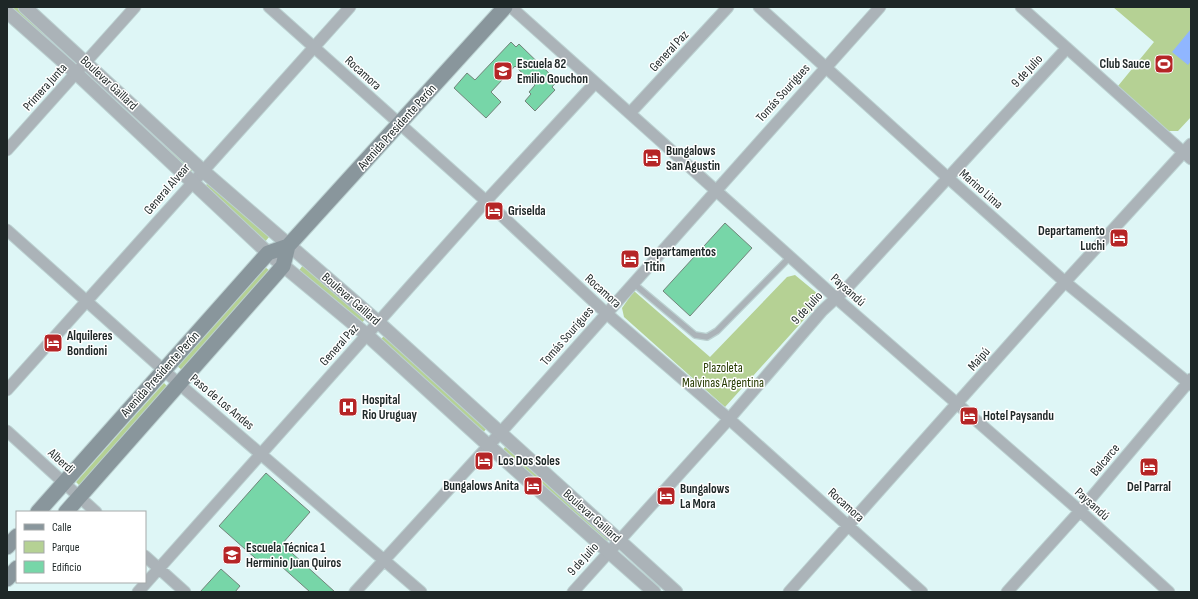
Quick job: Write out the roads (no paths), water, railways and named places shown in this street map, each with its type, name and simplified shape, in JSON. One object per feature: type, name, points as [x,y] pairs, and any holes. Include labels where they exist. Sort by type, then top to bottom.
[{"type":"main road","name":"Avenida Presidente Perón","points":[[67,511],[178,383],[283,266],[288,246],[505,7]]},
{"type":"main road","points":[[268,252],[288,246]]},
{"type":"main road","name":"Avenida Presidente Perón","points":[[39,511],[268,252]]},
{"type":"main road","points":[[7,547],[16,537]]},
{"type":"main road","points":[[7,579],[16,569]]},
{"type":"street","name":"Boulevar Gaillard","points":[[25,7],[202,170],[288,246],[378,322],[676,592]]},
{"type":"street","name":"Primera Junta","points":[[7,150],[135,7]]},
{"type":"street","name":"Rocamora","points":[[269,7],[399,125],[486,201],[606,313],[922,592]]},
{"type":"street","name":"General Alvear","points":[[7,390],[202,170],[350,7]]},
{"type":"street","name":"Paysandú","points":[[511,7],[836,298],[1169,592]]},
{"type":"street","name":"General Paz","points":[[630,113],[728,7]]},
{"type":"street","name":"Marino Lima","points":[[759,7],[1065,282],[1190,382]]},
{"type":"street","name":"Tomás Sourigues","points":[[355,592],[500,432],[825,66],[880,7]]},
{"type":"street","points":[[1021,7],[1189,152]]},
{"type":"street","name":"Boulevar Gaillard","points":[[7,12],[76,73],[283,266],[367,335],[488,445],[654,592]]},
{"type":"street","name":"9 de Julio","points":[[573,592],[729,420],[822,311],[847,288],[947,177],[1067,48]]},
{"type":"street","name":"General Paz","points":[[138,592],[486,201],[595,83]]},
{"type":"street","name":"Maipú","points":[[789,592],[1065,282],[1189,152]]},
{"type":"street","name":"Paso de Los Andes","points":[[7,230],[178,383],[262,453],[421,592]]},
{"type":"street","name":"Balcarce","points":[[1007,592],[1080,512],[1190,382]]},
{"type":"street","name":"Alberdi","points":[[7,431],[95,511]]},
{"type":"street","points":[[146,557],[185,592]]},
{"type":"lane","points":[[633,283],[695,335],[707,337],[717,331],[790,257]]},
{"type":"water","points":[[1191,29],[1191,61],[1188,65],[1172,52]]},
{"type":"place","name":"Club Sauce","points":[[1164,64]]},
{"type":"place","name":"Escuela 82 Emilio Gouchon","points":[[503,71]]},
{"type":"place","name":"Bungalows San Agustin","points":[[652,158]]},
{"type":"place","name":"Griselda","points":[[494,211]]},
{"type":"place","name":"Departamento Luchi","points":[[1119,238]]},
{"type":"place","name":"Departamentos Titin","points":[[630,259]]},
{"type":"place","name":"Alquileres Bondioni","points":[[53,343]]},
{"type":"place","name":"Hospital Rio Uruguay","points":[[348,407]]},
{"type":"place","name":"Hotel Paysandu","points":[[969,416]]},
{"type":"place","name":"Los Dos Soles","points":[[484,461]]},
{"type":"place","name":"Del Parral","points":[[1149,467]]},
{"type":"place","name":"Bungalows Anita","points":[[533,486]]},
{"type":"place","name":"Bungalows La Mora","points":[[666,496]]},
{"type":"place","name":"Escuela Técnica 1 Herminio Juan Quiros","points":[[232,555]]},
{"type":"park label","name":"Plazoleta Malvinas Argentina","points":[[723,376]]}]
